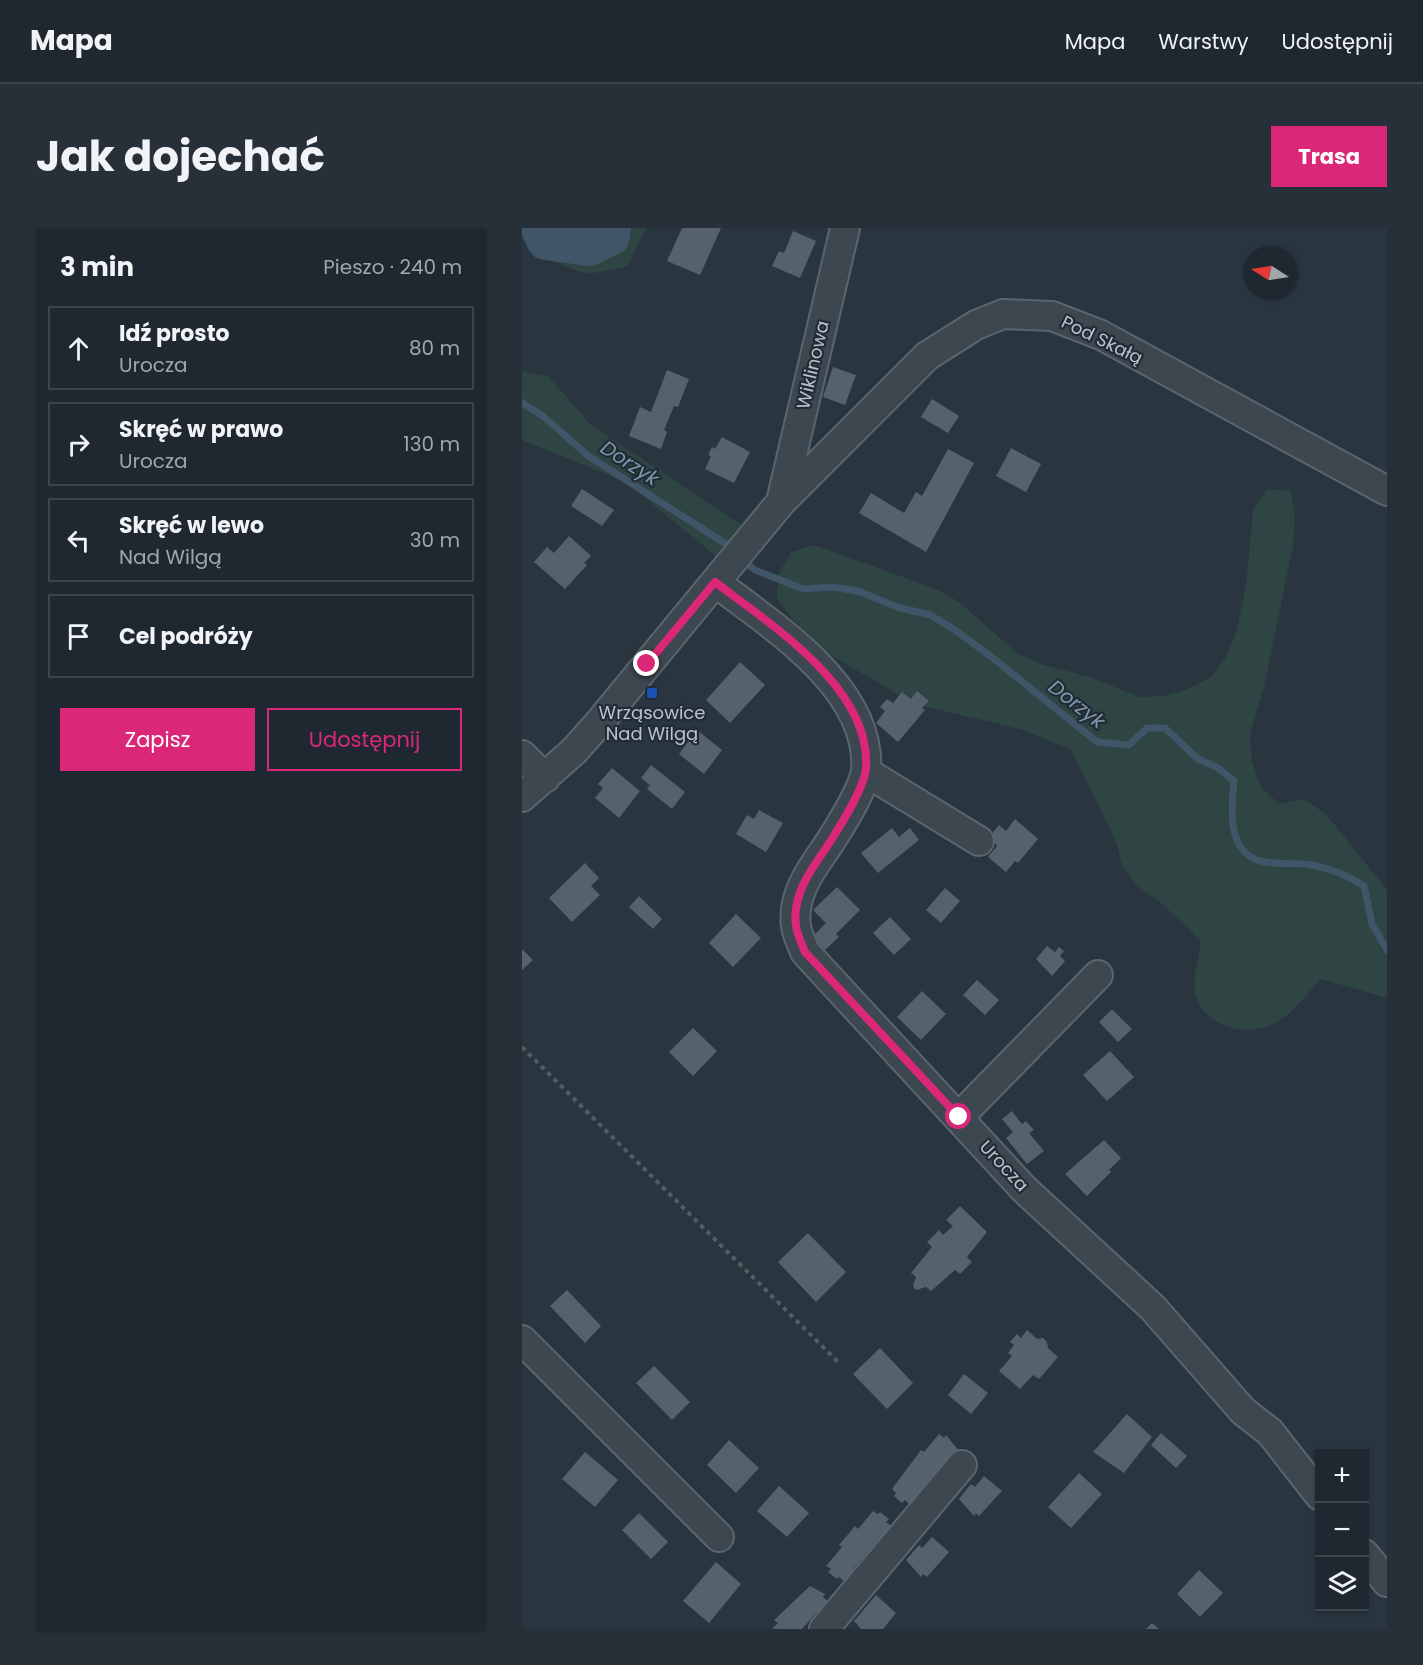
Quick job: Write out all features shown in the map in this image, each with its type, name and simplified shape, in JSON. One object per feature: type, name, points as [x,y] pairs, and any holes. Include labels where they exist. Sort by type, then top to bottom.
[{"type":"street","name":"Wiklinowa","points":[[781,502],[845,228]]},
{"type":"street","name":"Pod Skałą","points":[[522,797],[599,723],[781,502],[927,356],[976,325],[1003,314],[1052,316],[1101,335],[1387,491]]},
{"type":"street","name":"Urocza","points":[[715,582],[799,646],[845,698],[866,740],[866,772],[849,810],[808,871],[800,896],[796,926],[805,952],[1024,1189],[1153,1308],[1243,1411],[1270,1432],[1315,1490]]},
{"type":"street","points":[[522,755],[544,778]]},
{"type":"street","points":[[866,772],[979,841]]},
{"type":"street","points":[[959,1117],[1098,975]]},
{"type":"street","points":[[522,1340],[720,1537]]},
{"type":"street","points":[[824,1629],[962,1465]]},
{"type":"street","points":[[1367,1557],[1387,1582]]},
{"type":"path","points":[[522,1047],[840,1364]]},
{"type":"green space","points":[[522,228],[646,228],[628,266],[590,273],[563,266],[536,250],[522,240]]},
{"type":"green space","points":[[522,372],[548,376],[591,425],[745,527],[717,557],[626,482],[522,440]]},
{"type":"green space","points":[[1267,489],[1291,491],[1295,517],[1293,546],[1265,682],[1250,735],[1252,762],[1261,787],[1279,804],[1303,799],[1326,814],[1387,890],[1387,998],[1321,979],[1282,1019],[1258,1029],[1244,1030],[1219,1023],[1208,1016],[1200,1006],[1195,993],[1194,981],[1201,941],[1159,901],[1137,886],[1122,865],[1116,842],[1071,750],[1023,730],[920,705],[829,654],[792,619],[777,599],[778,575],[791,552],[814,545],[936,589],[959,602],[1018,654],[1040,664],[1090,677],[1139,697],[1164,696],[1188,689],[1211,677],[1226,657],[1236,633],[1246,585],[1253,510]]},
{"type":"building","points":[[682,228],[721,228],[700,275],[667,261]]},
{"type":"building","points":[[793,231],[816,241],[800,278],[772,266],[779,251],[784,253]]},
{"type":"building","points":[[833,367],[856,375],[845,405],[823,397]]},
{"type":"building","points":[[667,370],[689,379],[678,407],[674,406],[664,430],[667,432],[661,449],[629,436],[640,407],[651,412]]},
{"type":"building","points":[[932,399],[959,416],[948,433],[921,417]]},
{"type":"building","points":[[722,437],[750,452],[734,483],[705,469],[712,447],[715,449]]},
{"type":"building","points":[[1011,448],[1041,464],[1026,492],[996,476]]},
{"type":"building","points":[[948,449],[974,463],[926,552],[859,513],[871,493],[904,513],[916,492],[922,496]]},
{"type":"building","points":[[582,489],[614,510],[602,526],[571,506]]},
{"type":"building","points":[[569,536],[591,556],[584,563],[587,565],[565,589],[534,562],[547,547],[554,553]]},
{"type":"building","points":[[740,662],[765,685],[730,723],[706,700]]},
{"type":"building","points":[[917,691],[929,701],[922,708],[925,710],[898,742],[876,723],[885,711],[880,707],[887,699],[893,703],[902,692],[911,699]]},
{"type":"building","points":[[697,730],[722,750],[704,774],[679,754]]},
{"type":"building","points":[[651,765],[685,792],[672,809],[647,789],[650,785],[641,778]]},
{"type":"building","points":[[612,768],[640,791],[619,818],[595,798],[603,788],[598,784]]},
{"type":"building","points":[[759,810],[783,823],[766,852],[736,834],[747,815],[754,819]]},
{"type":"building","points":[[1015,819],[1038,839],[1018,863],[1015,861],[1006,872],[988,857],[997,846],[990,836],[999,825],[1006,831]]},
{"type":"building","points":[[892,828],[899,837],[910,828],[919,840],[878,873],[861,853]]},
{"type":"building","points":[[585,863],[599,878],[591,886],[600,895],[572,922],[549,898]]},
{"type":"building","points":[[837,887],[860,910],[836,934],[839,937],[825,950],[812,937],[826,923],[813,910]]},
{"type":"building","points":[[945,888],[960,901],[941,923],[926,910]]},
{"type":"building","points":[[639,896],[662,919],[653,929],[629,907]]},
{"type":"building","points":[[736,914],[761,938],[733,967],[709,943]]},
{"type":"building","points":[[890,917],[911,939],[894,955],[873,933]]},
{"type":"building","points":[[1047,946],[1055,952],[1059,947],[1064,951],[1060,956],[1065,961],[1052,976],[1036,959]]},
{"type":"building","points":[[522,949],[533,960],[522,970]]},
{"type":"building","points":[[977,980],[999,1000],[985,1015],[963,995]]},
{"type":"building","points":[[922,991],[946,1014],[921,1040],[897,1017]]},
{"type":"building","points":[[1112,1009],[1132,1029],[1118,1042],[1099,1022]]},
{"type":"building","points":[[693,1028],[717,1051],[693,1076],[669,1052]]},
{"type":"building","points":[[1110,1051],[1134,1077],[1107,1101],[1083,1075]]},
{"type":"building","points":[[1012,1111],[1022,1124],[1026,1121],[1034,1130],[1029,1133],[1044,1151],[1027,1164],[1006,1138],[1013,1132],[1002,1119]]},
{"type":"building","points":[[1104,1140],[1121,1158],[1109,1170],[1111,1172],[1087,1196],[1065,1174]]},
{"type":"building","points":[[960,1206],[987,1232],[967,1257],[972,1262],[960,1274],[955,1270],[931,1291],[926,1287],[916,1290],[913,1286],[916,1277],[911,1273],[932,1247],[927,1242],[939,1230],[943,1235],[953,1226],[946,1220]]},
{"type":"building","points":[[808,1233],[846,1272],[816,1302],[778,1262]]},
{"type":"building","points":[[567,1290],[601,1326],[585,1343],[550,1306]]},
{"type":"building","points":[[1027,1330],[1037,1339],[1043,1338],[1048,1348],[1058,1357],[1039,1379],[1033,1375],[1020,1389],[999,1371],[1012,1356],[1008,1353],[1014,1345],[1010,1342],[1017,1334],[1021,1338]]},
{"type":"building","points":[[880,1348],[913,1383],[887,1409],[853,1374]]},
{"type":"building","points":[[654,1366],[690,1402],[672,1420],[636,1383]]},
{"type":"building","points":[[964,1374],[988,1393],[971,1414],[948,1395]]},
{"type":"building","points":[[1127,1414],[1152,1437],[1124,1473],[1093,1452]]},
{"type":"building","points":[[1161,1433],[1187,1456],[1176,1468],[1151,1445]]},
{"type":"building","points":[[939,1434],[944,1438],[946,1435],[960,1452],[950,1463],[947,1461],[919,1492],[922,1495],[912,1507],[905,1500],[902,1503],[894,1496],[896,1493],[892,1489],[921,1450],[924,1452]]},
{"type":"building","points":[[729,1440],[759,1468],[736,1493],[707,1465]]},
{"type":"building","points":[[585,1452],[618,1480],[595,1507],[562,1479]]},
{"type":"building","points":[[1079,1473],[1102,1494],[1071,1528],[1048,1507]]},
{"type":"building","points":[[984,1476],[1002,1491],[979,1516],[976,1513],[974,1516],[959,1499],[971,1484],[975,1487]]},
{"type":"building","points":[[779,1486],[809,1513],[787,1537],[757,1511]]},
{"type":"building","points":[[873,1511],[878,1514],[880,1512],[889,1519],[886,1522],[894,1528],[884,1540],[881,1537],[853,1569],[857,1572],[846,1583],[839,1577],[837,1579],[828,1572],[831,1569],[826,1566],[842,1547],[839,1545],[855,1526],[858,1529]]},
{"type":"building","points":[[639,1513],[668,1542],[651,1559],[622,1530]]},
{"type":"building","points":[[932,1537],[949,1552],[927,1577],[923,1574],[921,1577],[906,1560],[919,1545],[922,1548]]},
{"type":"building","points":[[716,1562],[741,1584],[709,1623],[683,1601]]},
{"type":"building","points":[[1199,1570],[1223,1593],[1200,1617],[1177,1594]]},
{"type":"building","points":[[810,1586],[825,1594],[823,1597],[830,1603],[820,1615],[817,1612],[802,1629],[772,1629],[778,1623],[774,1620]]},
{"type":"building","points":[[876,1595],[896,1613],[883,1629],[861,1629],[854,1621]]},
{"type":"building","points":[[1152,1623],[1159,1629],[1146,1629]]},
{"type":"waterway","points":[[541,228],[546,240],[589,246],[610,236],[611,228]]},
{"type":"waterway","name":"Dorzyk","points":[[522,403],[543,416],[587,455],[726,544]]},
{"type":"waterway","name":"Dorzyk","points":[[747,564],[755,570],[803,589],[832,587],[858,591],[897,607],[930,615],[993,658],[1097,742],[1129,745],[1147,728],[1165,728],[1198,759],[1218,768],[1234,781],[1232,818],[1238,842],[1244,851],[1253,858],[1266,862],[1306,864],[1325,868],[1364,886],[1372,924],[1387,950]]},
{"type":"place","name":"Wrząsowice Nad Wilgą","points":[[652,693]]},
{"type":"route","points":[[647,664],[715,582],[799,646],[845,698],[866,740],[866,772],[849,810],[824,851],[808,871],[800,896],[796,926],[805,952],[959,1117]]}]
